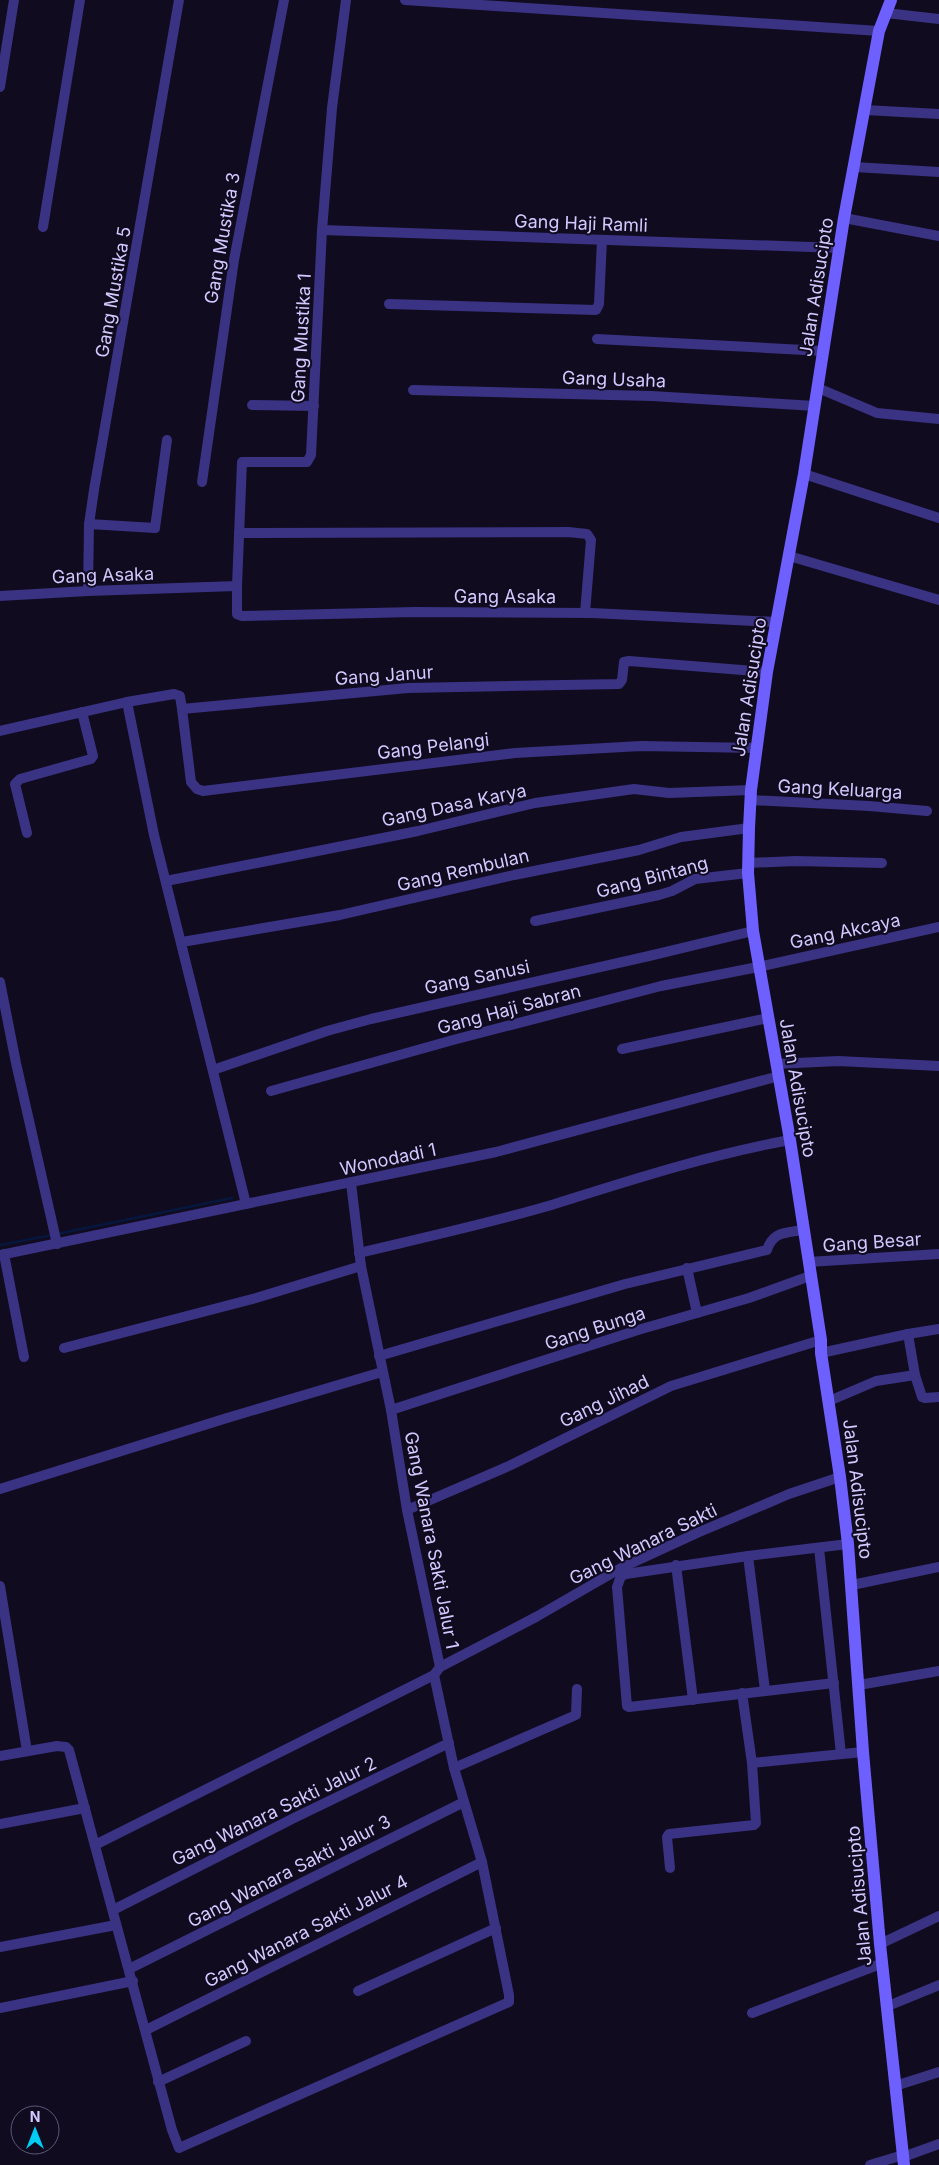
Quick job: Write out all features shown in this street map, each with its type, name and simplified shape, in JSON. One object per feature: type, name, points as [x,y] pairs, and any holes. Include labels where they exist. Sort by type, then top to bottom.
[{"type":"main road","name":"Jalan Adisucipto","points":[[891,0],[882,22],[844,218],[804,474],[776,622],[751,795],[748,868],[758,967],[790,1140],[840,1477],[852,1585],[862,1752],[880,1944],[904,2159]]},
{"type":"street","points":[[0,87],[14,0]]},
{"type":"street","points":[[43,227],[80,0]]},
{"type":"street","name":"Gang Mustika 5","points":[[88,591],[89,524],[179,0]]},
{"type":"street","name":"Gang Mustika 3","points":[[202,482],[234,260],[284,0]]},
{"type":"street","name":"Gang Mustika 1","points":[[237,612],[242,462],[307,462],[312,455],[322,230],[332,108],[346,0]]},
{"type":"street","points":[[404,0],[882,22],[939,19]]},
{"type":"street","points":[[865,110],[939,114]]},
{"type":"street","points":[[854,167],[939,172]]},
{"type":"street","points":[[844,218],[939,236]]},
{"type":"street","name":"Gang Haji Ramli","points":[[322,230],[840,248]]},
{"type":"street","points":[[389,304],[596,310],[599,304],[602,240]]},
{"type":"street","points":[[597,339],[823,351]]},
{"type":"street","points":[[818,388],[878,413],[939,419]]},
{"type":"street","name":"Gang Usaha","points":[[413,390],[652,396],[814,406]]},
{"type":"street","points":[[252,405],[314,406]]},
{"type":"street","points":[[89,524],[155,528],[168,440]]},
{"type":"street","points":[[804,474],[939,518]]},
{"type":"street","points":[[239,533],[568,532],[587,534],[591,540],[585,613]]},
{"type":"street","points":[[789,556],[939,600]]},
{"type":"street","name":"Gang Asaka","points":[[0,596],[237,586]]},
{"type":"street","name":"Gang Asaka","points":[[237,612],[242,616],[414,612],[585,613],[776,622]]},
{"type":"street","name":"Gang Janur","points":[[182,709],[408,688],[619,684],[622,680],[624,662],[768,672]]},
{"type":"street","points":[[0,731],[127,702],[174,694],[180,696],[182,709]]},
{"type":"street","points":[[127,702],[154,834],[246,1204]]},
{"type":"street","name":"Gang Pelangi","points":[[182,709],[191,782],[197,789],[203,791],[515,753],[641,746],[757,748]]},
{"type":"street","points":[[27,833],[15,784],[20,779],[92,759],[93,756],[82,712]]},
{"type":"street","name":"Gang Dasa Karya","points":[[166,881],[418,831],[535,803],[634,790],[669,793],[751,795]]},
{"type":"street","name":"Gang Keluarga","points":[[751,795],[927,811]]},
{"type":"street","name":"Gang Rembulan","points":[[182,942],[340,915],[514,875],[639,850],[681,837],[749,828]]},
{"type":"street","name":"Gang Bintang","points":[[535,921],[659,895],[672,891],[695,879],[748,868],[796,861],[882,863]]},
{"type":"street","name":"Gang Akcaya","points":[[758,967],[939,927]]},
{"type":"street","name":"Gang Sanusi","points":[[213,1070],[371,1019],[753,931]]},
{"type":"street","name":"Gang Haji Sabran","points":[[271,1091],[453,1040],[661,986],[758,967]]},
{"type":"street","points":[[0,982],[16,1063],[57,1244]]},
{"type":"street","points":[[622,1049],[768,1018]]},
{"type":"street","name":"Wonodadi 1","points":[[2,1255],[496,1152],[777,1070],[838,1061],[939,1066]]},
{"type":"street","points":[[360,1253],[505,1218],[738,1149],[790,1140]]},
{"type":"street","name":"Gang Wanara Sakti Jalur 1","points":[[95,1845],[437,1671],[407,1510],[391,1410],[362,1266],[351,1183]]},
{"type":"street","points":[[379,1356],[625,1284],[767,1250],[771,1239],[777,1235],[803,1230]]},
{"type":"street","name":"Gang Besar","points":[[808,1262],[939,1254]]},
{"type":"street","points":[[2,1255],[24,1357]]},
{"type":"street","points":[[64,1348],[232,1305],[362,1266]]},
{"type":"street","points":[[687,1268],[697,1313]]},
{"type":"street","name":"Gang Bunga","points":[[391,1410],[810,1276]]},
{"type":"street","points":[[821,1353],[939,1329]]},
{"type":"street","points":[[908,1334],[915,1375],[922,1397],[939,1397]]},
{"type":"street","name":"Gang Jihad","points":[[407,1510],[511,1465],[671,1386],[821,1340]]},
{"type":"street","points":[[0,1489],[382,1372]]},
{"type":"street","points":[[829,1401],[876,1380],[915,1375]]},
{"type":"street","name":"Gang Wanara Sakti","points":[[437,1671],[621,1568],[789,1494],[840,1477]]},
{"type":"street","points":[[834,1683],[627,1706],[618,1581],[623,1575],[676,1565],[848,1544]]},
{"type":"street","points":[[819,1548],[841,1754]]},
{"type":"street","points":[[748,1556],[765,1690]]},
{"type":"street","points":[[676,1565],[693,1700]]},
{"type":"street","points":[[852,1585],[939,1566]]},
{"type":"street","points":[[0,1586],[27,1750]]},
{"type":"street","points":[[0,1756],[57,1746],[66,1747],[69,1750],[133,1981],[158,2082],[179,2148],[508,2003],[510,1998],[482,1862],[454,1768],[437,1671]]},
{"type":"street","points":[[859,1685],[939,1671]]},
{"type":"street","points":[[454,1768],[576,1715],[577,1689]]},
{"type":"street","points":[[670,1868],[667,1837],[669,1834],[754,1825],[756,1823],[752,1763],[742,1692]]},
{"type":"street","name":"Gang Wanara Sakti Jalur 2","points":[[113,1910],[294,1818],[449,1743]]},
{"type":"street","points":[[752,1763],[862,1752]]},
{"type":"street","name":"Gang Wanara Sakti Jalur 3","points":[[129,1969],[464,1802]]},
{"type":"street","points":[[0,1824],[85,1808]]},
{"type":"street","name":"Gang Wanara Sakti Jalur 4","points":[[146,2030],[482,1862]]},
{"type":"street","points":[[880,1944],[939,1916]]},
{"type":"street","points":[[0,1948],[116,1925]]},
{"type":"street","points":[[358,1991],[496,1928]]},
{"type":"street","points":[[752,2013],[883,1963]]},
{"type":"street","points":[[0,2008],[133,1981]]},
{"type":"street","points":[[888,2006],[939,1985]]},
{"type":"street","points":[[158,2082],[246,2040]]},
{"type":"street","points":[[895,2086],[939,2072]]},
{"type":"street","points":[[870,2165],[904,2159],[939,2144]]},
{"type":"waterway","points":[[57,1234],[232,1198]]},
{"type":"waterway","points":[[0,1245],[52,1235]]}]
